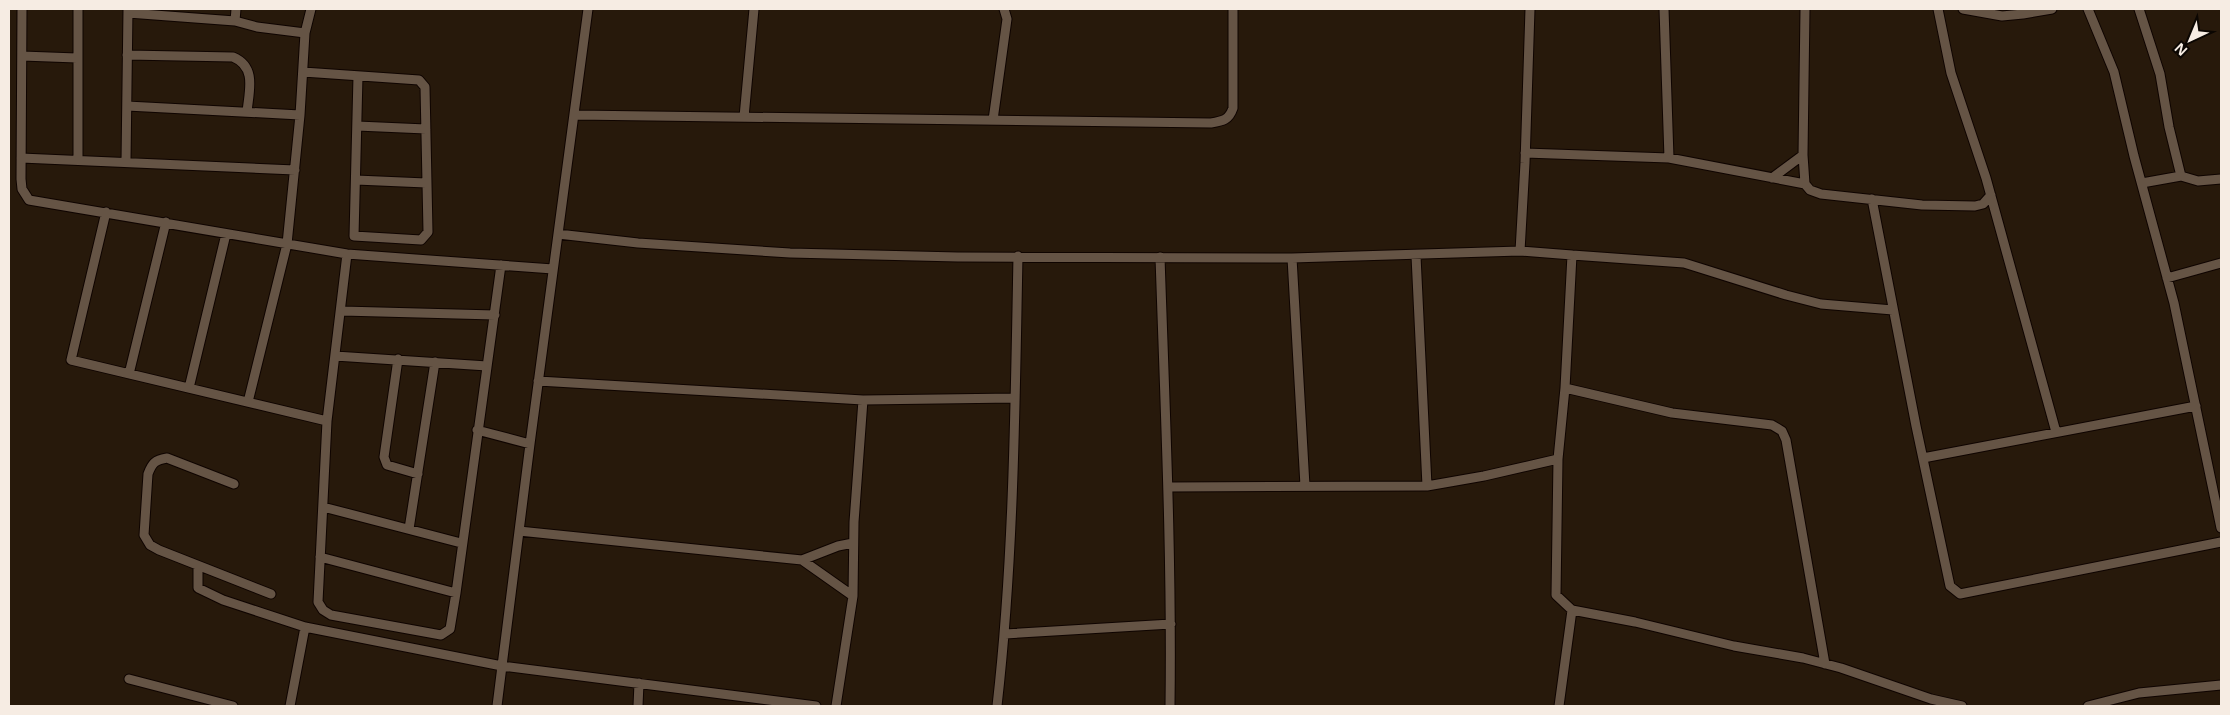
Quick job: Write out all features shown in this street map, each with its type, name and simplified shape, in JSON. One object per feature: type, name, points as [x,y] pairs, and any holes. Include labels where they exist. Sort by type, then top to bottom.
[{"type":"street","points":[[22,9],[21,158],[22,189],[27,199],[347,254],[553,269]]},
{"type":"street","points":[[78,9],[78,159]]},
{"type":"street","points":[[235,21],[236,9]]},
{"type":"street","points":[[248,402],[288,244],[300,115],[305,33],[311,9]]},
{"type":"street","points":[[498,706],[538,381],[588,9]]},
{"type":"street","points":[[744,117],[754,9]]},
{"type":"street","points":[[993,120],[1007,19],[1004,9]]},
{"type":"street","points":[[574,115],[1211,123],[1225,120],[1233,108],[1233,9]]},
{"type":"street","points":[[1520,251],[1530,9]]},
{"type":"street","points":[[1664,9],[1669,158]]},
{"type":"street","points":[[1806,9],[1803,155],[1806,184],[1810,190],[1821,194],[1922,205],[1975,206],[1983,204],[1991,196]]},
{"type":"street","points":[[1938,9],[1951,73],[1991,196],[2056,432]]},
{"type":"street","points":[[1963,9],[2002,16],[2052,9]]},
{"type":"street","points":[[2088,9],[2114,72],[2167,278],[2221,528]]},
{"type":"street","points":[[2139,9],[2160,74],[2169,127],[2181,176]]},
{"type":"street","points":[[126,161],[128,11],[182,12],[258,27],[305,33]]},
{"type":"street","points":[[127,55],[233,57],[241,60],[246,65],[250,78],[246,112]]},
{"type":"street","points":[[22,56],[77,58]]},
{"type":"street","points":[[303,72],[419,80],[423,83],[425,87],[428,232],[421,240],[354,236],[358,76]]},
{"type":"street","points":[[127,106],[300,115]]},
{"type":"street","points":[[358,126],[426,129]]},
{"type":"street","points":[[1525,154],[1669,158],[1806,184]]},
{"type":"street","points":[[1772,178],[1803,155]]},
{"type":"street","points":[[21,158],[126,161],[295,170]]},
{"type":"street","points":[[2142,183],[2181,176],[2198,181],[2221,179]]},
{"type":"street","points":[[356,180],[426,184]]},
{"type":"street","points":[[1872,199],[1950,586],[1960,594],[2221,542]]},
{"type":"street","points":[[106,212],[71,360],[327,421]]},
{"type":"street","points":[[129,374],[166,222]]},
{"type":"street","points":[[189,388],[226,234]]},
{"type":"street","points":[[558,234],[638,243],[790,253],[958,257],[1292,258],[1416,256],[1520,251],[1684,263],[1821,304],[1893,310]]},
{"type":"street","points":[[347,254],[342,311],[334,356],[327,421],[318,602],[323,610],[330,615],[441,636],[450,629],[456,593],[461,542],[501,265]]},
{"type":"street","points":[[1572,255],[1565,388],[1558,459],[1556,595],[1572,610],[1824,664],[1931,699],[1962,706]]},
{"type":"street","points":[[997,706],[1005,634],[1015,398],[1018,256]]},
{"type":"street","points":[[1416,256],[1427,486]]},
{"type":"street","points":[[1160,258],[1168,487],[1171,624],[1170,706]]},
{"type":"street","points":[[1292,258],[1305,486]]},
{"type":"street","points":[[2167,278],[2221,263]]},
{"type":"street","points":[[342,311],[494,315]]},
{"type":"street","points":[[334,356],[487,366]]},
{"type":"street","points":[[398,359],[384,457],[387,465],[418,474]]},
{"type":"street","points":[[409,529],[435,362]]},
{"type":"street","points":[[538,381],[863,400],[1015,398]]},
{"type":"street","points":[[1565,388],[1672,413],[1772,425],[1782,431],[1786,440],[1824,664]]},
{"type":"street","points":[[836,706],[853,596],[853,544],[863,400]]},
{"type":"street","points":[[1923,458],[2196,406]]},
{"type":"street","points":[[477,430],[530,444]]},
{"type":"street","points":[[234,484],[167,458],[156,460],[148,474],[144,535],[150,545],[159,550],[271,594]]},
{"type":"street","points":[[1168,487],[1427,486],[1484,476],[1558,459]]},
{"type":"street","points":[[323,507],[461,542]]},
{"type":"street","points":[[519,531],[802,560],[838,546],[853,544]]},
{"type":"street","points":[[320,557],[456,593]]},
{"type":"street","points":[[802,560],[853,596]]},
{"type":"street","points":[[198,566],[197,584],[202,591],[305,627],[502,666],[816,706]]},
{"type":"street","points":[[1559,706],[1572,610]]},
{"type":"street","points":[[1005,634],[1171,624]]},
{"type":"street","points":[[290,706],[305,627]]},
{"type":"street","points":[[129,679],[234,706]]},
{"type":"street","points":[[638,706],[639,683]]},
{"type":"street","points":[[2088,706],[2139,693],[2221,685]]}]
